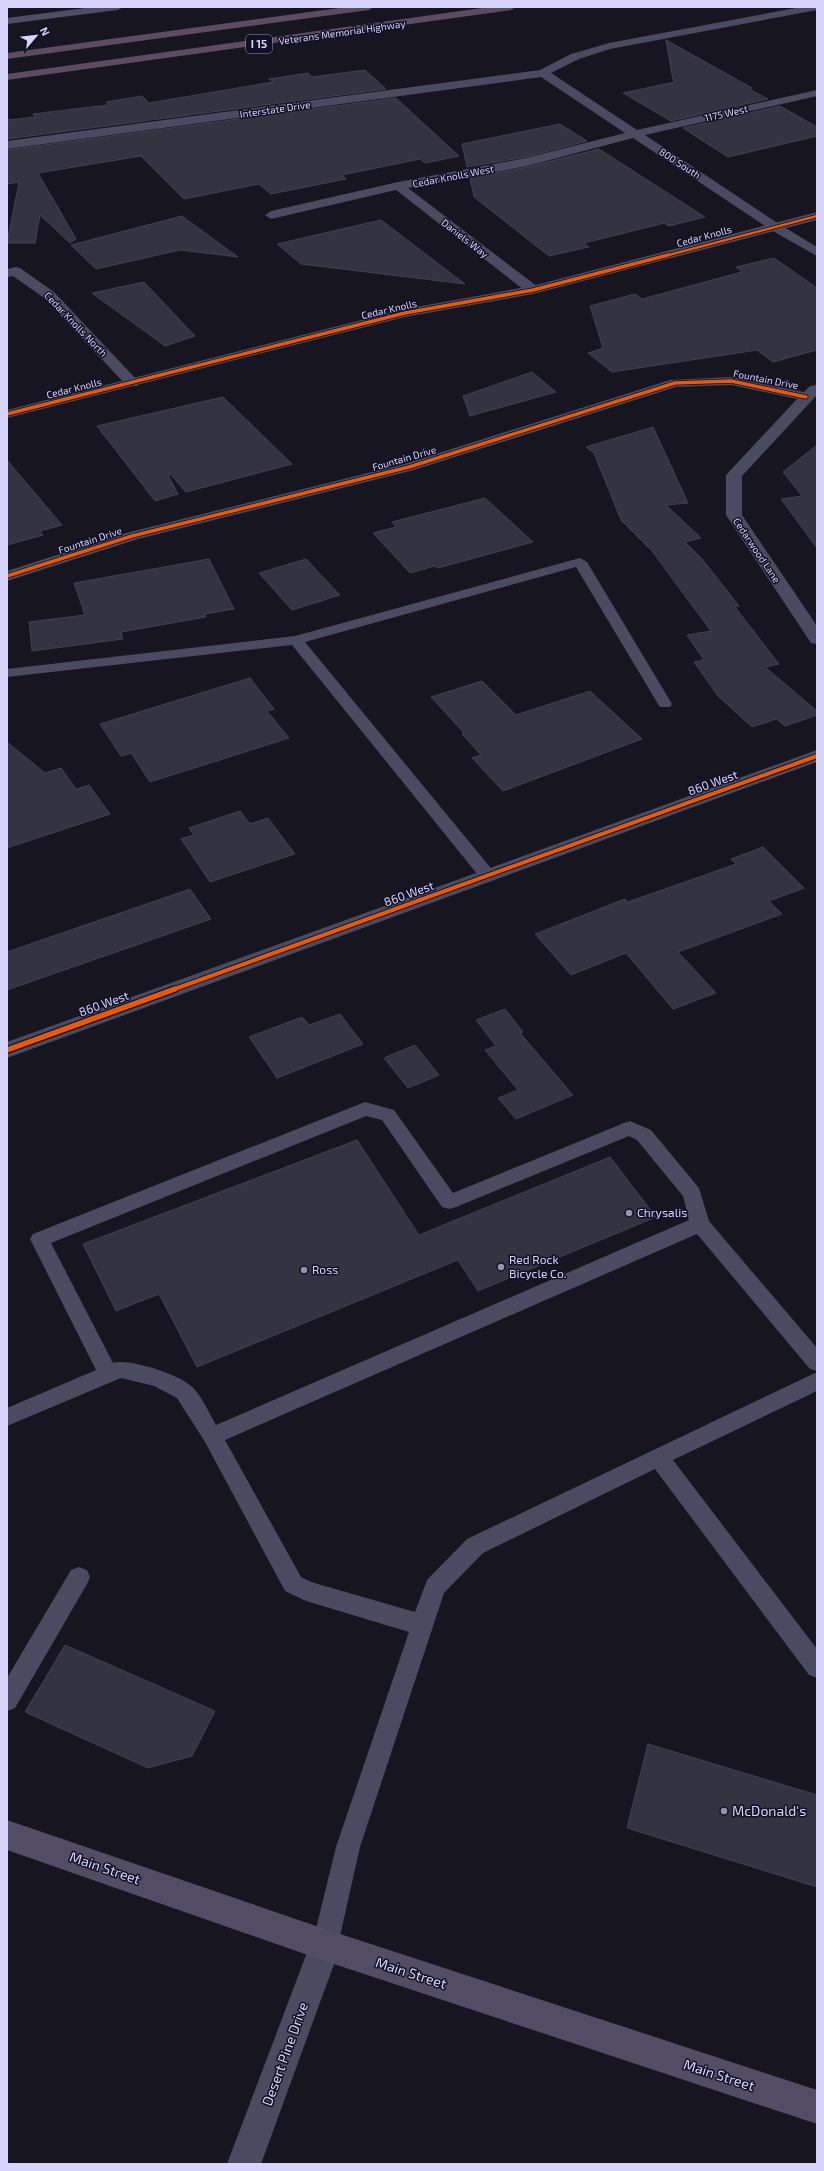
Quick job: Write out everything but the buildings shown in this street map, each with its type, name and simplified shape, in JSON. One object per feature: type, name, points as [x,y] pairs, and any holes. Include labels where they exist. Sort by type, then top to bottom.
[{"type":"highway","name":"Veterans Memorial Highway","points":[[7,56],[369,7]]},
{"type":"highway","name":"Veterans Memorial Highway","points":[[7,77],[261,44],[511,7]]},
{"type":"main road","points":[[7,21],[118,7]]},
{"type":"main road","name":"Main Street","points":[[7,1835],[325,1944],[817,2107]]},
{"type":"street","points":[[543,72],[560,61],[585,52],[626,42],[817,7]]},
{"type":"street","name":"800 South","points":[[543,72],[775,227],[817,252]]},
{"type":"street","name":"Interstate Drive","points":[[7,145],[543,72]]},
{"type":"street","name":"1175 West","points":[[635,134],[817,93]]},
{"type":"street","name":"Cedar Knolls West","points":[[271,215],[398,186],[527,162],[635,134]]},
{"type":"street","name":"Daniels Way","points":[[398,186],[532,290]]},
{"type":"street","name":"Cedar Knolls","points":[[7,414],[405,313],[532,290],[817,216]]},
{"type":"street","name":"Cedar Knolls North","points":[[11,272],[49,295],[132,383]]},
{"type":"street","name":"Fountain Drive","points":[[7,576],[132,536],[409,467],[675,384],[731,381],[811,392]]},
{"type":"street","name":"Cedarwood Lane","points":[[811,392],[734,475],[734,515],[817,639]]},
{"type":"street","name":"860 West","points":[[7,1050],[817,756]]},
{"type":"street","name":"Desert Pine Drive","points":[[244,2164],[325,1944]]},
{"type":"lane","points":[[7,673],[296,640],[580,562],[665,704]]},
{"type":"lane","points":[[296,640],[488,876]]},
{"type":"lane","points":[[108,1374],[40,1239],[365,1109],[388,1116],[449,1202],[630,1128],[644,1135],[692,1193],[700,1224],[817,1363]]},
{"type":"lane","points":[[212,1436],[700,1224]]},
{"type":"lane","points":[[7,1417],[120,1369],[160,1379],[184,1392],[212,1436],[293,1584],[306,1591],[422,1625]]},
{"type":"lane","points":[[325,1944],[348,1847],[435,1587],[475,1546],[817,1381]]},
{"type":"lane","points":[[659,1458],[817,1667]]},
{"type":"lane","points":[[7,1700],[79,1577]]},
{"type":"cycle path","points":[[7,414],[405,313],[533,290],[817,216]]},
{"type":"cycle path","points":[[7,576],[132,536],[409,467],[675,383],[731,381],[806,397]]},
{"type":"cycle path","points":[[7,1050],[817,756]]},
{"type":"place","name":"Chrysalis","points":[[629,1213]]},
{"type":"place","name":"Red Rock Bicycle Co.","points":[[501,1267]]},
{"type":"place","name":"Ross","points":[[304,1270]]},
{"type":"place","name":"McDonald's","points":[[724,1811]]}]
